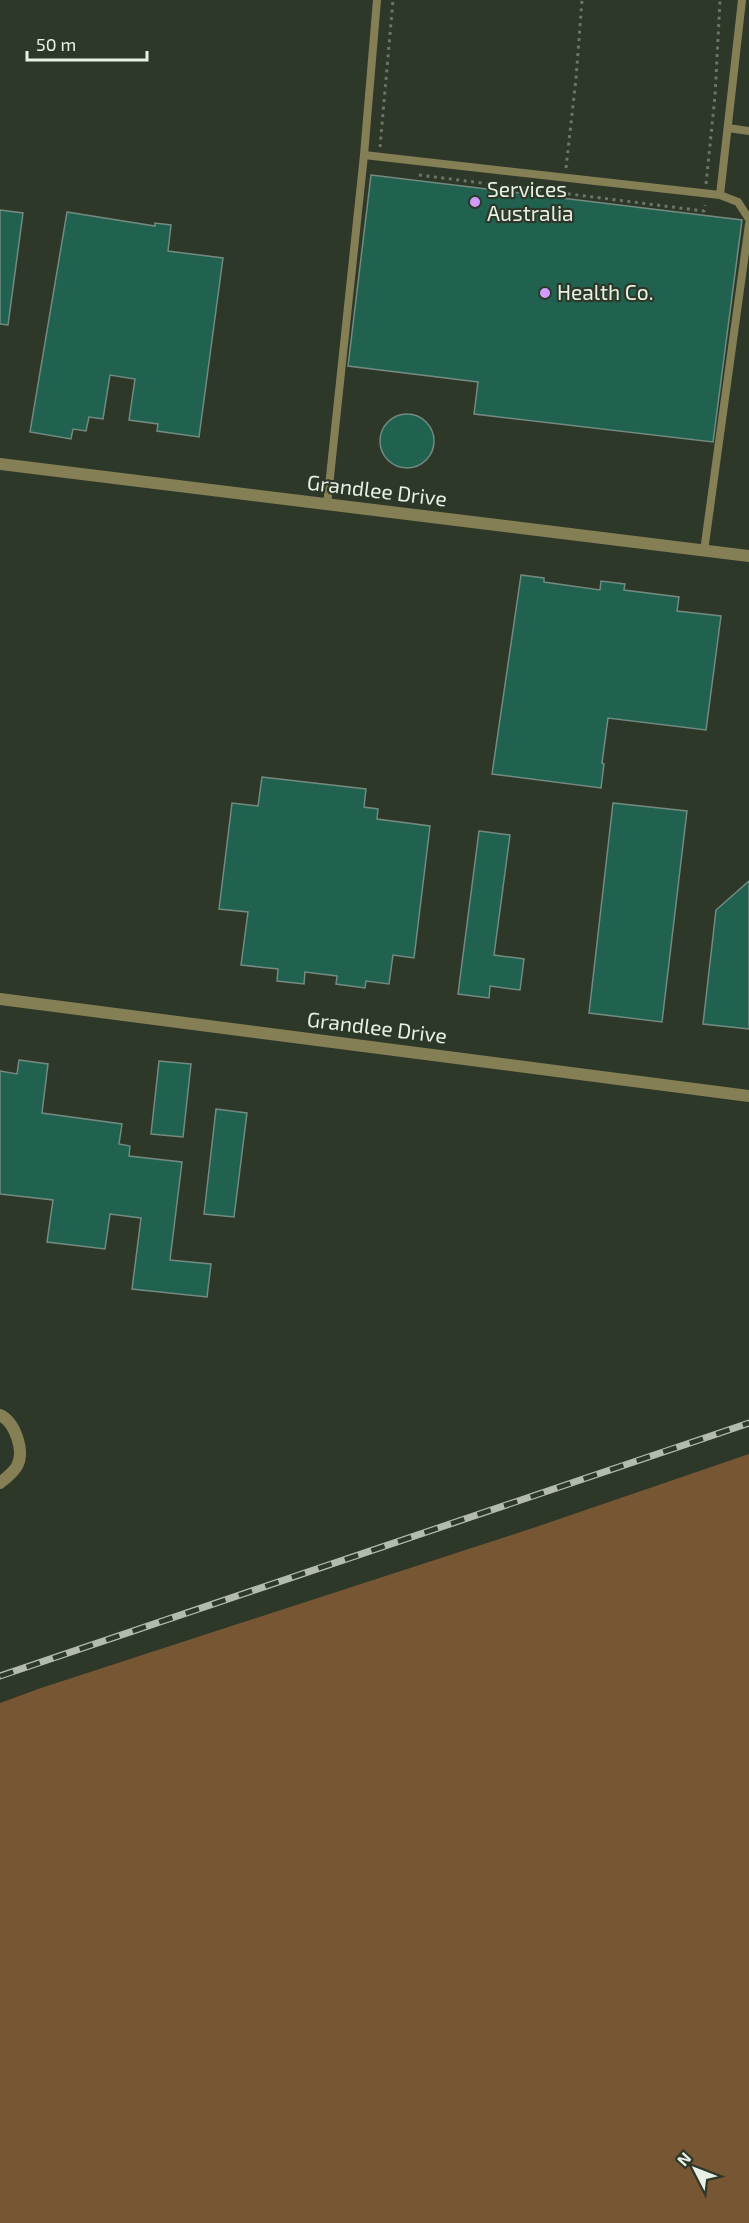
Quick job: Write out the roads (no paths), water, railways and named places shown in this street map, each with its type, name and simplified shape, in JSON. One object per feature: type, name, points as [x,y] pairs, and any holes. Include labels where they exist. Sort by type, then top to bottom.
[{"type":"street","name":"Grandlee Drive","points":[[0,464],[749,556]]},
{"type":"street","name":"Grandlee Drive","points":[[0,999],[749,1096]]},
{"type":"street","points":[[0,1415],[5,1417],[16,1434],[19,1453],[17,1466],[0,1484]]},
{"type":"lane","points":[[327,505],[364,155],[377,0]]},
{"type":"lane","points":[[720,195],[742,0]]},
{"type":"lane","points":[[728,129],[749,131]]},
{"type":"lane","points":[[364,155],[720,195],[738,202],[749,219]]},
{"type":"lane","points":[[705,551],[749,224]]},
{"type":"railway","points":[[0,1676],[749,1423]]},
{"type":"place","name":"Services Australia","points":[[475,202]]},
{"type":"place","name":"Health Co.","points":[[545,293]]}]
